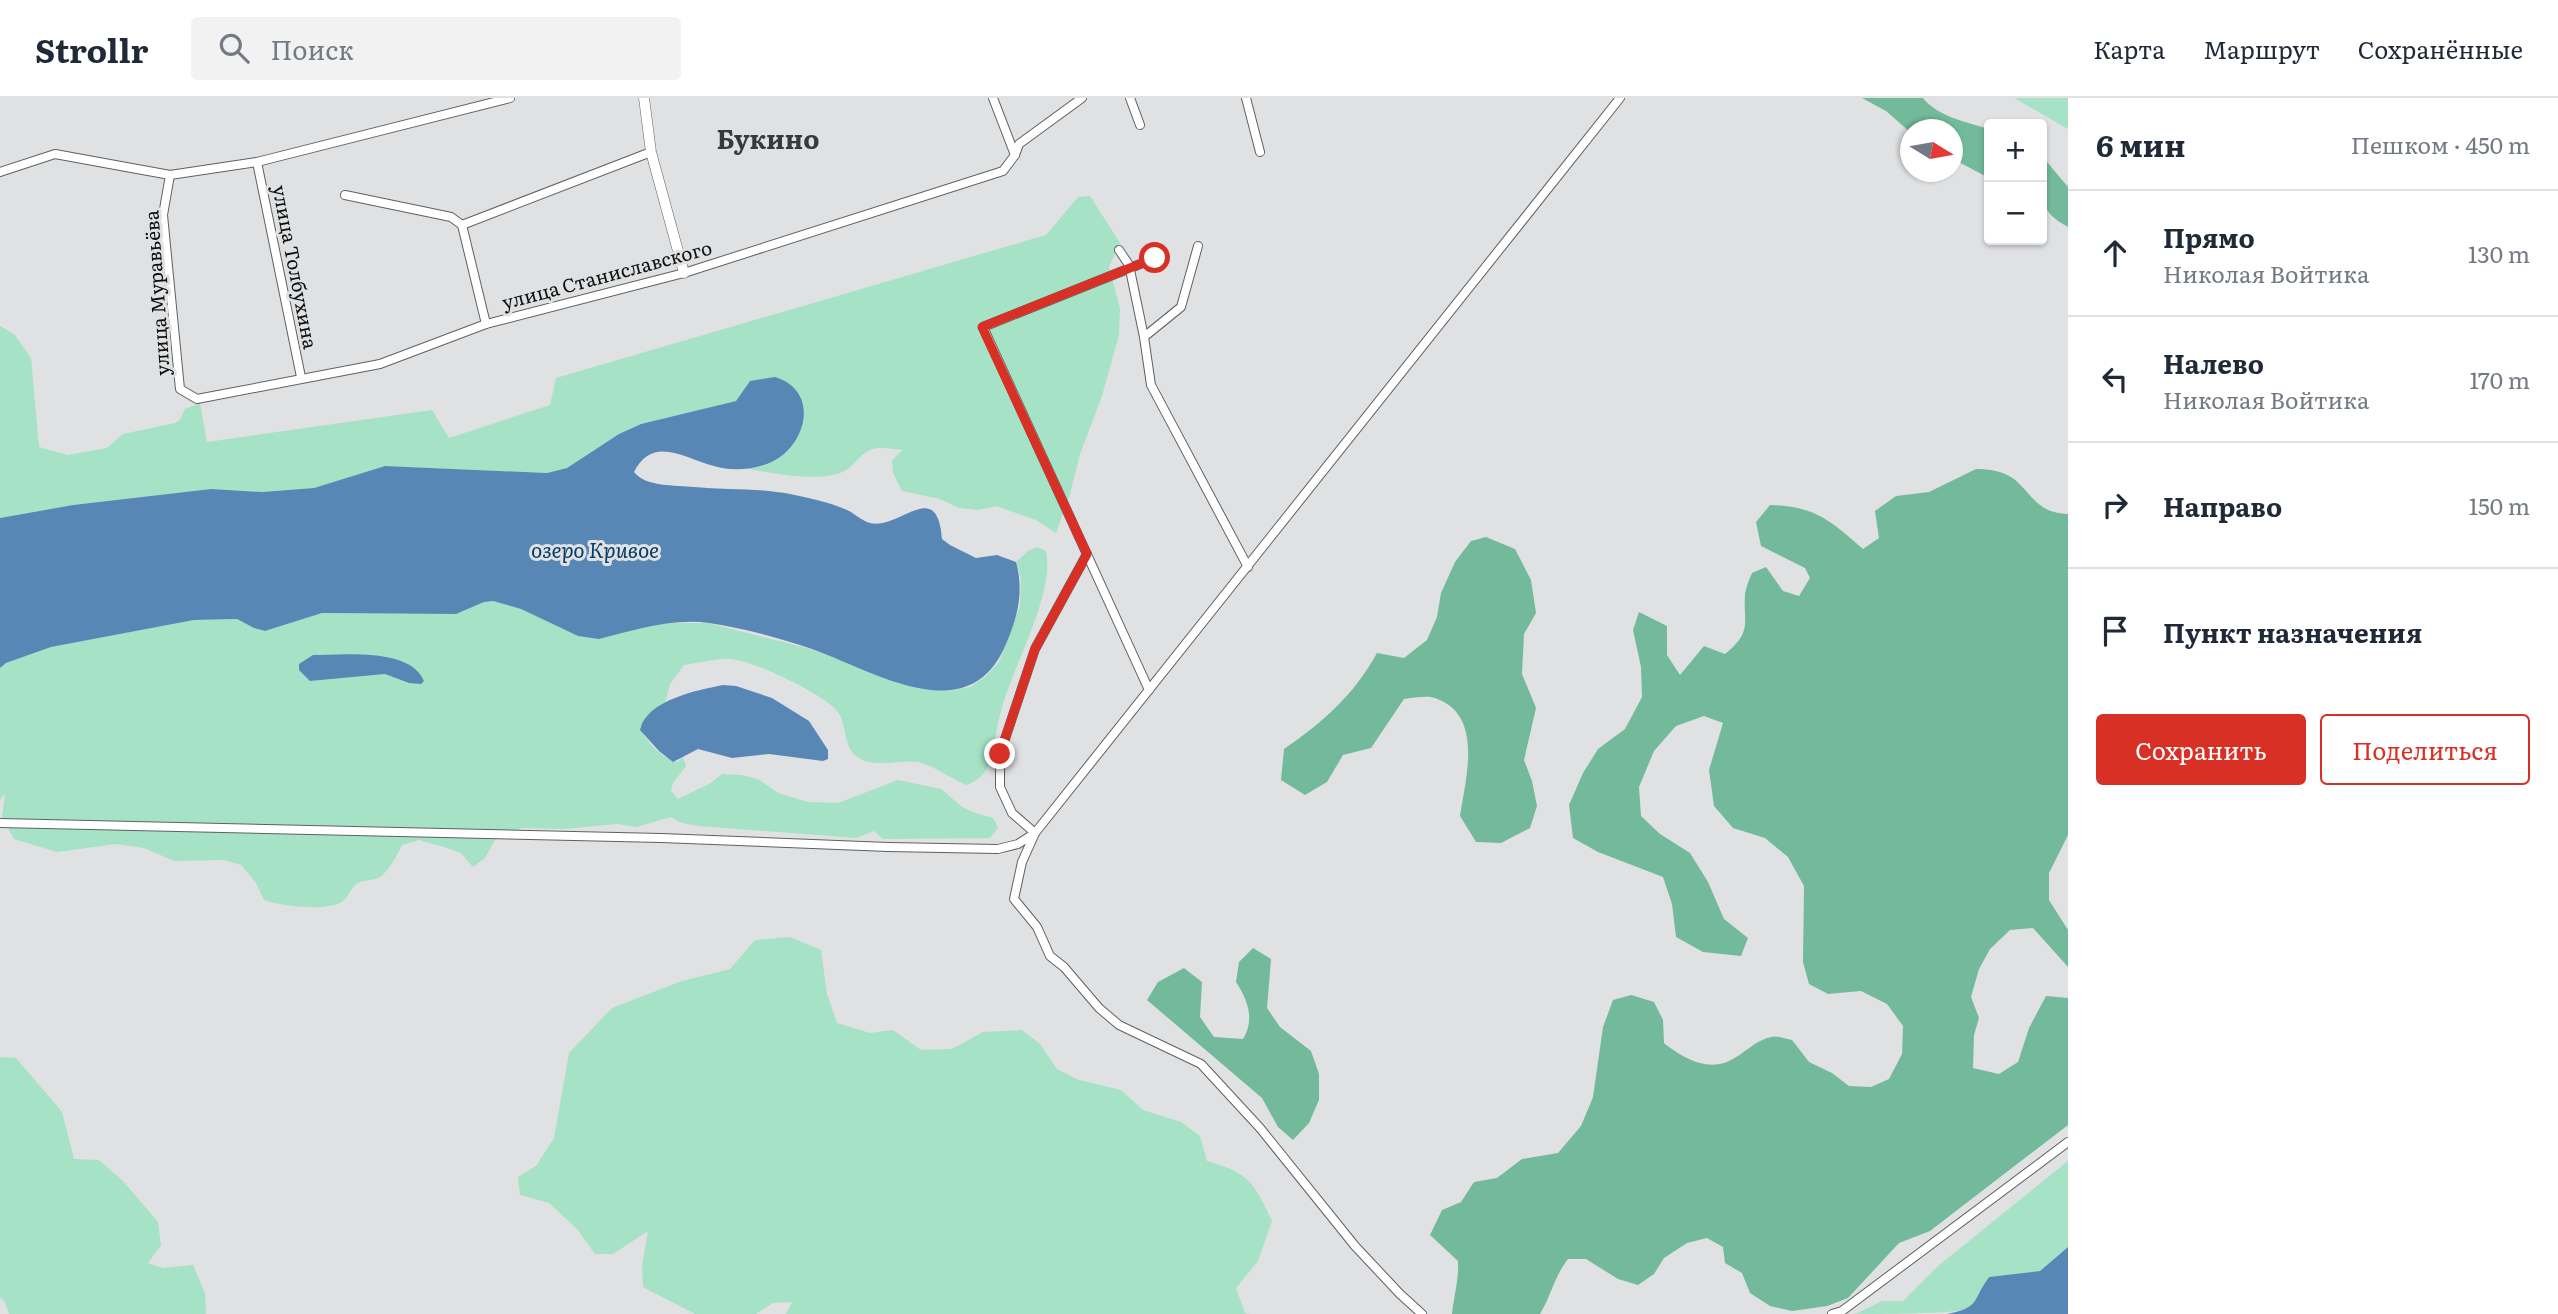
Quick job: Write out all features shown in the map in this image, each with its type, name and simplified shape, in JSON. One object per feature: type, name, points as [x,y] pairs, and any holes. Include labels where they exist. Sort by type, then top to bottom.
[{"type":"street","points":[[0,173],[55,154],[170,175],[257,162],[510,98]]},
{"type":"street","points":[[644,98],[651,152],[684,274]]},
{"type":"street","points":[[993,98],[1015,155]]},
{"type":"street","name":"улица Станиславского","points":[[197,399],[380,364],[486,324],[684,274],[1003,171],[1015,155],[1019,144],[1082,98]]},
{"type":"street","points":[[1130,98],[1140,125]]},
{"type":"street","points":[[1246,98],[1259,152]]},
{"type":"street","points":[[1422,1314],[1355,1246],[1260,1128],[1201,1064],[1119,1025],[1064,967],[1050,956],[1037,927],[1014,899],[1022,862],[1035,833],[1620,98]]},
{"type":"street","points":[[462,225],[651,152]]},
{"type":"street","name":"улица Толбухина","points":[[257,162],[301,377]]},
{"type":"street","name":"улица Муравьёва","points":[[170,175],[163,215],[180,389],[197,399]]},
{"type":"street","points":[[345,195],[451,217],[462,225],[486,324]]},
{"type":"street","points":[[1144,337],[1181,307],[1198,246]]},
{"type":"street","points":[[1119,250],[1130,268],[1152,385],[1248,567]]},
{"type":"street","points":[[1149,690],[982,327],[1155,258]]},
{"type":"street","points":[[1035,833],[1012,813],[1000,787],[1000,754],[1035,649],[1087,554]]},
{"type":"street","points":[[0,823],[661,838],[998,849],[1018,844],[1035,833]]},
{"type":"street","points":[[1832,1314],[1842,1311],[2068,1142]]},
{"type":"green space","points":[[1862,98],[1923,98],[1937,110],[1957,119],[1900,119],[1900,123],[1886,111]]},
{"type":"green space","points":[[2014,98],[2068,98],[2068,129]]},
{"type":"green space","points":[[1963,121],[1984,128],[1984,175],[1963,164]]},
{"type":"green space","points":[[2047,162],[2068,187],[2068,227],[2047,209]]},
{"type":"green space","points":[[1090,196],[1120,243],[1109,267],[1120,309],[1119,335],[1102,396],[1080,454],[1056,533],[1036,520],[996,506],[978,510],[959,508],[940,499],[902,491],[893,473],[892,460],[903,450],[870,450],[845,471],[829,476],[794,476],[747,469],[769,464],[750,381],[736,401],[641,424],[619,434],[567,468],[547,473],[385,466],[314,488],[262,492],[211,489],[73,505],[0,518],[0,326],[14,334],[31,358],[39,447],[68,455],[107,448],[123,434],[175,423],[180,420],[185,409],[200,403],[207,442],[432,410],[449,438],[550,405],[556,378],[1046,235],[1078,197]]},
{"type":"green space","points":[[1976,469],[2005,474],[2014,479],[2042,507],[2068,514],[2068,835],[2049,873],[2049,900],[2068,930],[2068,967],[2033,928],[2010,930],[1990,949],[1979,969],[1971,997],[1979,1018],[1974,1035],[1973,1068],[1999,1074],[2018,1062],[2029,1028],[2046,996],[2068,998],[2068,1125],[1930,1231],[1899,1243],[1848,1298],[1827,1306],[1792,1311],[1770,1306],[1750,1293],[1742,1273],[1725,1263],[1723,1247],[1707,1238],[1687,1243],[1664,1258],[1654,1274],[1638,1285],[1618,1279],[1586,1259],[1568,1259],[1540,1314],[1452,1314],[1458,1261],[1430,1235],[1442,1210],[1461,1202],[1474,1182],[1497,1178],[1522,1159],[1558,1153],[1581,1126],[1593,1097],[1603,1027],[1613,1000],[1631,995],[1654,1002],[1663,1020],[1664,1043],[1678,1053],[1703,1064],[1729,1061],[1760,1041],[1776,1036],[1792,1040],[1809,1062],[1832,1073],[1849,1086],[1871,1087],[1889,1079],[1902,1054],[1903,1026],[1887,1004],[1861,991],[1828,994],[1809,984],[1803,962],[1804,886],[1788,857],[1765,838],[1733,828],[1714,806],[1709,770],[1723,723],[1704,716],[1676,726],[1654,751],[1639,787],[1641,816],[1660,834],[1690,853],[1708,882],[1724,919],[1748,938],[1741,956],[1703,952],[1676,937],[1672,904],[1663,877],[1598,852],[1573,838],[1569,805],[1583,773],[1598,749],[1625,729],[1642,697],[1641,667],[1633,630],[1639,612],[1667,626],[1667,655],[1680,675],[1704,646],[1725,654],[1740,639],[1745,627],[1745,591],[1752,573],[1766,567],[1783,591],[1799,596],[1810,578],[1805,568],[1761,546],[1756,522],[1770,505],[1811,512],[1841,530],[1863,549],[1879,538],[1875,511],[1896,496],[1929,492]]},
{"type":"green space","points":[[1486,537],[1515,549],[1531,580],[1536,613],[1524,634],[1522,674],[1536,708],[1524,760],[1537,806],[1530,828],[1501,843],[1476,842],[1460,816],[1468,764],[1465,730],[1459,716],[1448,704],[1431,697],[1404,699],[1371,748],[1343,755],[1327,782],[1305,795],[1281,780],[1284,749],[1336,707],[1358,682],[1377,653],[1404,658],[1427,640],[1437,617],[1441,593],[1455,562],[1471,541]]},
{"type":"green space","points":[[1037,547],[1046,551],[1047,569],[1039,609],[999,717],[989,764],[980,777],[967,785],[918,762],[877,763],[862,759],[851,751],[840,716],[829,704],[788,679],[732,659],[684,665],[670,684],[665,703],[653,711],[640,727],[651,744],[665,757],[677,762],[683,757],[686,766],[673,783],[671,791],[678,799],[711,783],[722,774],[758,779],[778,793],[808,802],[838,803],[898,780],[941,789],[962,807],[993,818],[998,828],[990,838],[883,839],[874,831],[856,838],[699,826],[682,823],[671,817],[636,827],[618,824],[563,829],[521,828],[495,840],[485,858],[473,867],[461,853],[444,847],[419,840],[402,845],[390,867],[380,877],[358,883],[340,903],[313,907],[291,906],[264,900],[256,883],[241,865],[224,860],[174,861],[144,848],[116,844],[57,852],[14,839],[2,817],[5,794],[0,800],[0,668],[6,663],[51,647],[194,620],[237,619],[265,631],[322,613],[455,614],[493,601],[521,609],[578,636],[633,630],[664,623],[708,623],[811,649],[903,684],[950,691],[970,687],[985,677],[999,662],[1020,606],[1021,579],[1016,562]],"holes":[[[313,655],[370,655],[421,684],[385,674],[310,681]]]},
{"type":"green space","points":[[790,937],[821,950],[827,994],[837,1023],[870,1033],[893,1030],[921,1050],[952,1049],[983,1032],[1022,1030],[1040,1044],[1057,1069],[1079,1080],[1121,1090],[1143,1110],[1181,1122],[1200,1136],[1207,1161],[1233,1170],[1249,1181],[1272,1221],[1258,1261],[1236,1288],[1245,1313],[1250,1314],[786,1314],[792,1302],[773,1303],[756,1314],[695,1314],[643,1287],[642,1266],[648,1231],[613,1254],[595,1254],[577,1229],[549,1203],[520,1195],[518,1177],[536,1166],[554,1138],[569,1053],[612,1008],[682,981],[730,969],[755,940]]},
{"type":"green space","points":[[1253,948],[1271,959],[1267,1008],[1280,1027],[1311,1051],[1319,1074],[1319,1100],[1309,1123],[1293,1140],[1278,1127],[1262,1098],[1147,1000],[1158,982],[1184,968],[1202,982],[1200,1017],[1214,1037],[1243,1039],[1249,1025],[1249,1017],[1244,996],[1236,982],[1239,962]]},
{"type":"green space","points":[[0,1057],[16,1058],[62,1112],[74,1159],[99,1160],[123,1181],[158,1222],[161,1245],[148,1263],[163,1268],[193,1265],[205,1293],[206,1314],[9,1314],[0,1297]]},
{"type":"green space","points":[[2068,1161],[2068,1247],[2040,1271],[1989,1277],[1969,1309],[1931,1313],[1855,1314],[1882,1301],[1903,1301],[1938,1266]]},
{"type":"water","name":"озеро Кривое","points":[[775,377],[790,384],[799,395],[803,407],[799,434],[780,457],[761,466],[734,469],[720,468],[671,452],[660,452],[651,454],[634,472],[645,480],[661,484],[766,491],[819,500],[850,511],[870,523],[893,520],[925,508],[933,511],[939,521],[942,539],[950,545],[976,558],[997,555],[1016,562],[1020,583],[1017,614],[1006,644],[990,671],[969,685],[945,690],[918,688],[891,681],[787,641],[709,623],[667,623],[599,639],[578,636],[521,609],[493,601],[456,614],[322,613],[265,631],[237,619],[194,620],[51,647],[6,663],[0,668],[0,518],[73,505],[211,489],[262,492],[314,488],[385,466],[547,473],[567,468],[619,434],[641,424],[736,401],[750,381]]},
{"type":"water","points":[[358,654],[391,658],[416,670],[424,681],[421,684],[409,683],[385,674],[310,681],[299,670],[299,664],[313,655]]},
{"type":"water","points":[[723,685],[736,686],[772,698],[809,721],[828,750],[828,759],[823,761],[769,754],[732,758],[698,749],[673,762],[640,730],[644,720],[662,704],[674,698]]},
{"type":"water","points":[[2068,1247],[2068,1314],[1947,1314],[1970,1306],[1989,1277],[2040,1271]]},
{"type":"district","name":"Букино","points":[[768,140]]},
{"type":"route","points":[[1000,754],[1035,649],[1087,554],[982,327],[1155,258]]}]
